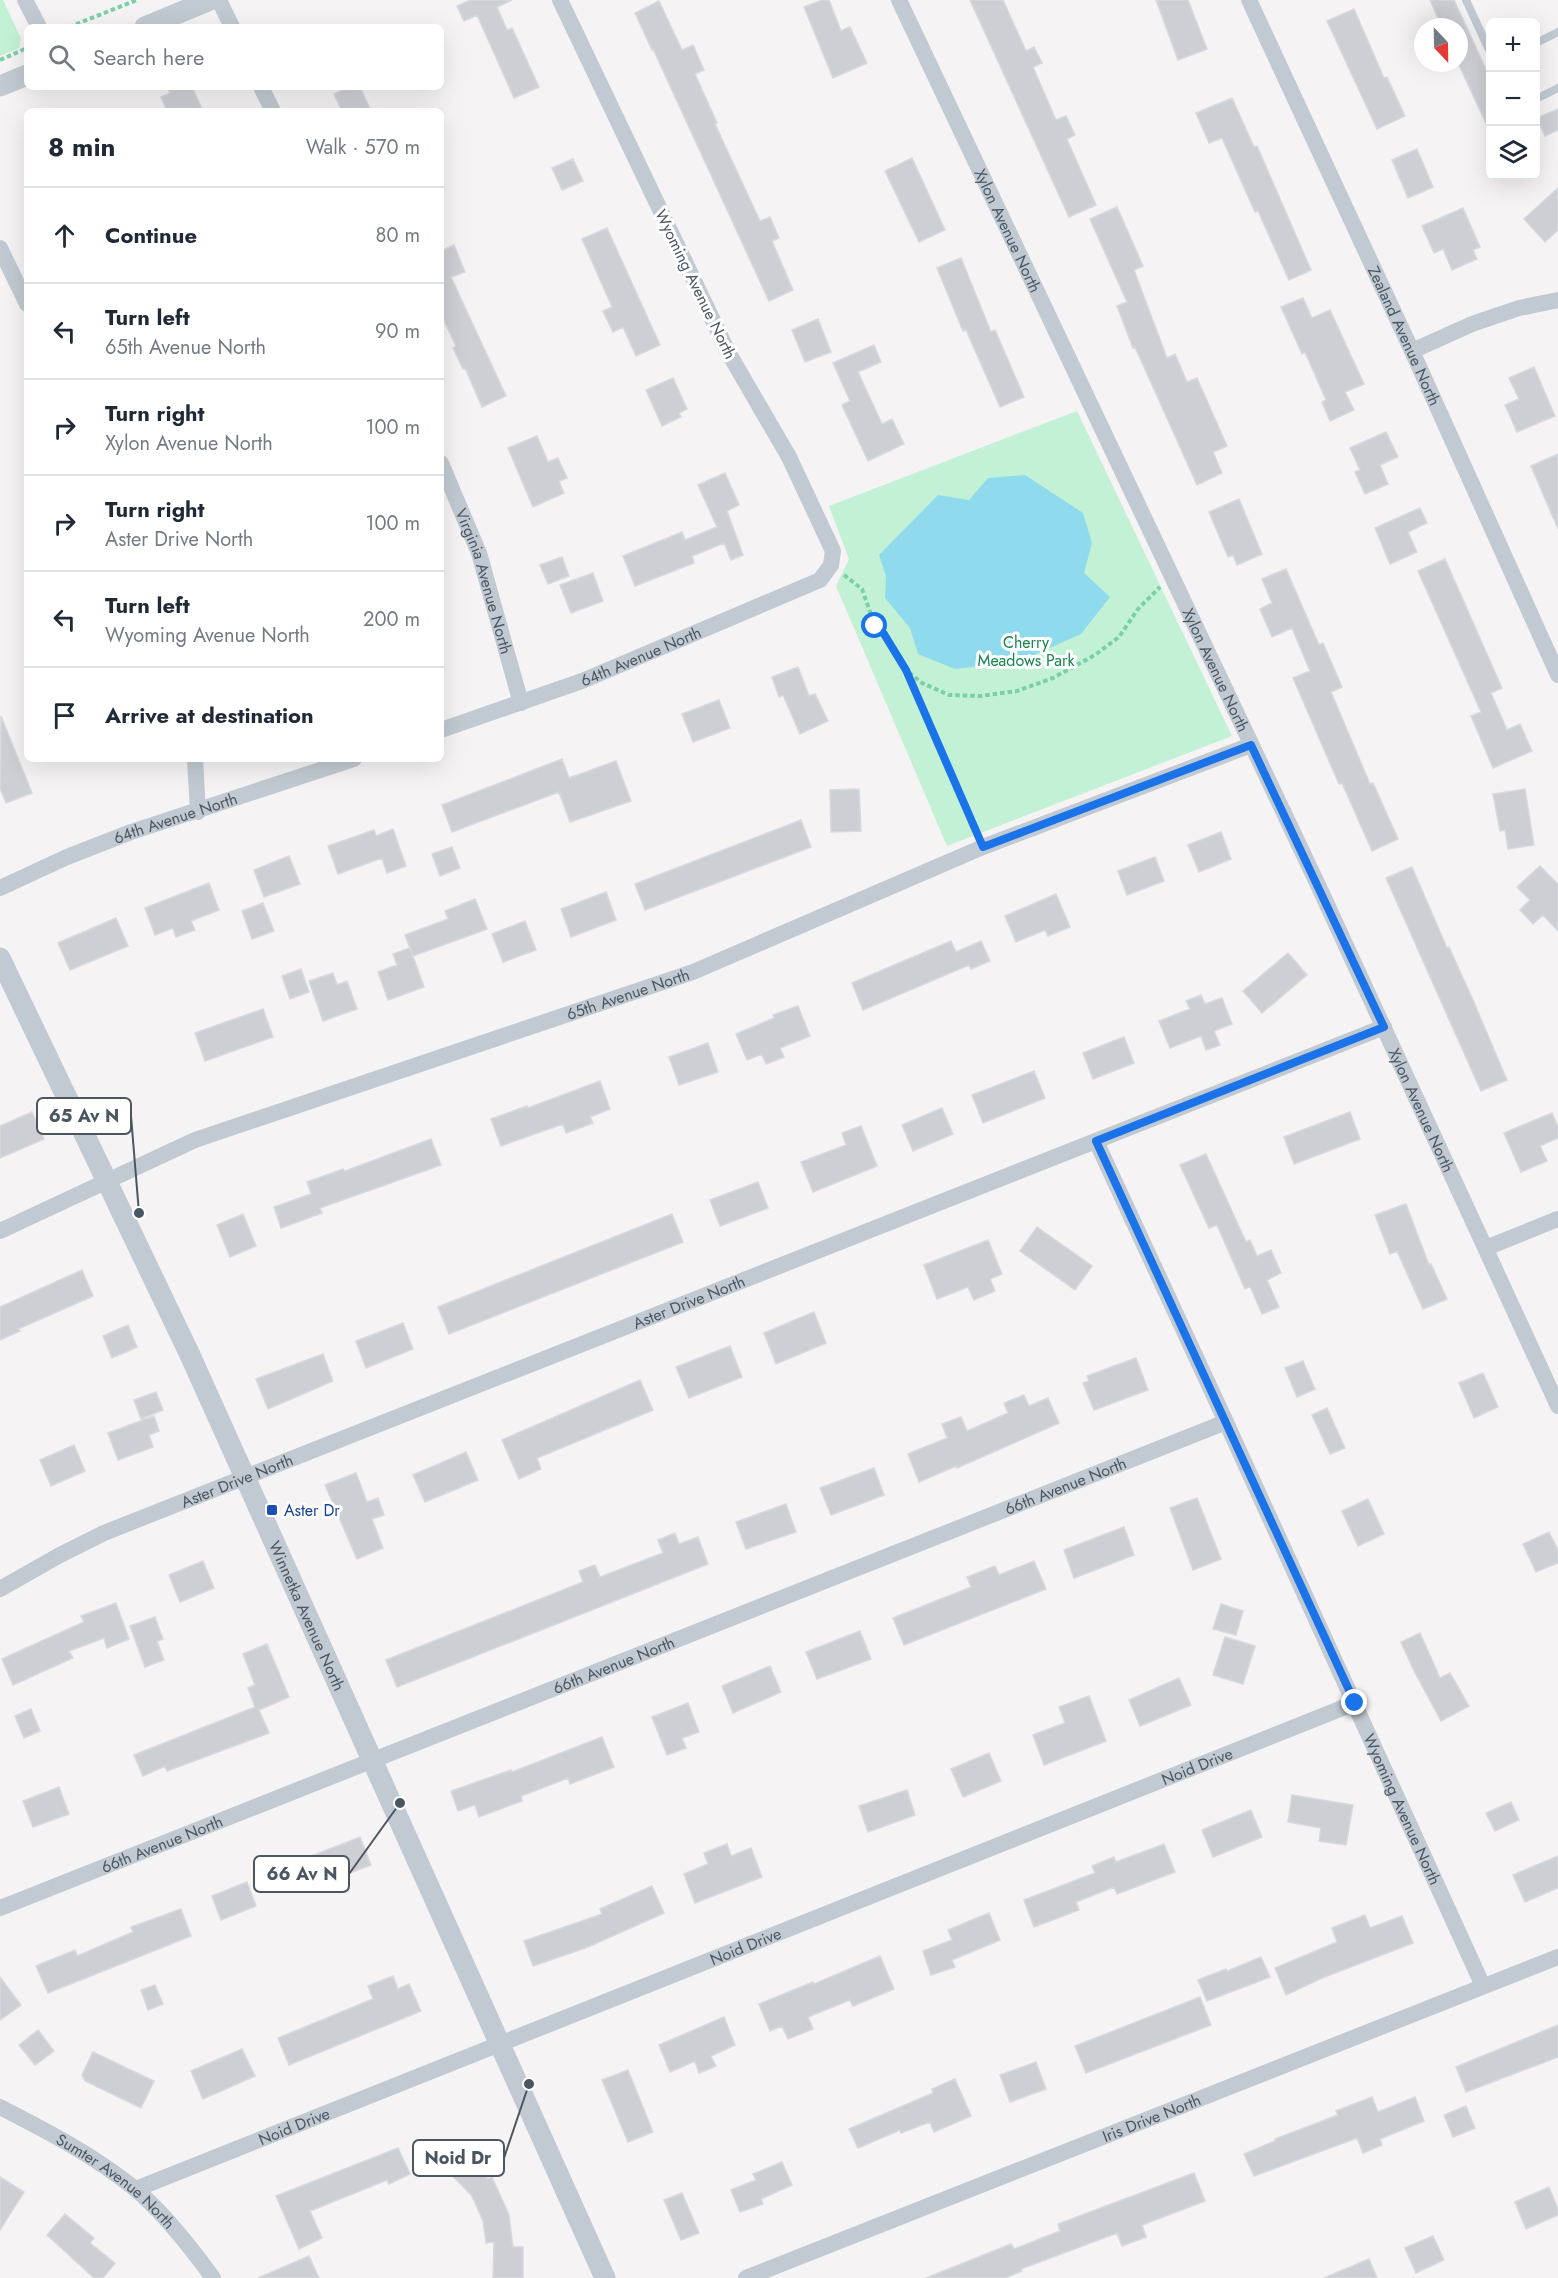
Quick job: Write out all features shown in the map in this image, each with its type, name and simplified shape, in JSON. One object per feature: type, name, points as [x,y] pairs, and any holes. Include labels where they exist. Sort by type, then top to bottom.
[{"type":"street","points":[[25,0],[37,24]]},
{"type":"street","points":[[151,24],[210,0]]},
{"type":"street","points":[[219,0],[231,24]]},
{"type":"street","name":"Wyoming Avenue North","points":[[560,0],[729,352],[789,457],[832,551],[831,565]]},
{"type":"street","name":"Xylon Avenue North","points":[[899,0],[1384,1027],[1558,1407]]},
{"type":"street","name":"Zealand Avenue North","points":[[1249,0],[1412,351],[1558,675]]},
{"type":"street","points":[[0,86],[24,76]]},
{"type":"street","points":[[262,90],[272,108]]},
{"type":"street","points":[[0,248],[24,298]]},
{"type":"street","points":[[1412,351],[1472,324],[1519,308],[1558,300]]},
{"type":"street","name":"Virginia Avenue North","points":[[444,470],[479,552],[521,703]]},
{"type":"street","name":"64th Avenue North","points":[[444,729],[582,681],[820,580],[831,565]]},
{"type":"street","name":"65th Avenue North","points":[[0,1231],[195,1140],[693,972],[983,847],[1251,745]]},
{"type":"street","points":[[195,762],[198,812]]},
{"type":"street","name":"64th Avenue North","points":[[0,888],[67,857],[131,832],[198,812],[345,762]]},
{"type":"street","name":"Winnetka Avenue North","points":[[0,958],[190,1355],[605,2278]]},
{"type":"street","name":"Aster Drive North","points":[[0,1589],[104,1533],[1384,1027]]},
{"type":"street","name":"Wyoming Avenue North","points":[[1096,1141],[1483,1986]]},
{"type":"street","points":[[1486,1248],[1558,1219]]},
{"type":"street","name":"66th Avenue North","points":[[0,1908],[1226,1422]]},
{"type":"street","name":"Noid Drive","points":[[136,2189],[1355,1703]]},
{"type":"street","name":"Iris Drive North","points":[[746,2278],[1558,1957]]},
{"type":"street","name":"Sumter Avenue North","points":[[0,2107],[82,2151],[136,2189],[192,2248],[213,2278]]},
{"type":"lane","points":[[1466,0],[1486,42]]},
{"type":"lane","points":[[1540,41],[1558,32]]},
{"type":"lane","points":[[1540,97],[1558,88]]},
{"type":"path","points":[[77,24],[137,0]]},
{"type":"path","points":[[0,60],[24,49]]},
{"type":"path","points":[[831,565],[862,589],[875,626],[884,634],[906,670],[983,847]]},
{"type":"path","points":[[906,670],[922,684],[949,695],[980,696],[1017,691],[1053,678],[1095,655],[1119,637],[1138,609],[1171,576]]},
{"type":"green space","points":[[0,0],[3,0],[21,38],[19,48],[0,56]]},
{"type":"green space","name":"Cherry Meadows Park","points":[[1077,411],[1232,736],[947,846],[836,586],[849,559],[829,506]]},
{"type":"water","points":[[1025,475],[1083,513],[1092,543],[1084,573],[1110,597],[1081,634],[1018,662],[955,669],[918,654],[910,628],[885,598],[886,576],[879,555],[938,495],[969,500],[988,478]]},
{"type":"building","points":[[470,0],[512,0],[497,7],[507,30],[512,28],[539,87],[514,98],[477,15],[464,21],[457,6]]},
{"type":"building","points":[[822,0],[829,0],[841,31],[850,27],[867,63],[833,78],[804,7]]},
{"type":"building","points":[[970,0],[1003,0],[1026,51],[1034,47],[1042,63],[1033,67],[1056,120],[1066,116],[1075,135],[1067,139],[1096,205],[1069,217]]},
{"type":"building","points":[[1156,0],[1188,0],[1207,49],[1178,60]]},
{"type":"building","points":[[1430,0],[1454,0],[1462,18],[1438,18]]},
{"type":"building","points":[[659,1],[682,50],[693,45],[704,70],[695,74],[717,123],[715,124],[760,221],[770,217],[779,238],[772,241],[793,290],[769,301],[635,13]]},
{"type":"building","points":[[1354,9],[1384,78],[1387,77],[1405,116],[1377,129],[1327,21]]},
{"type":"building","points":[[1468,30],[1486,69],[1486,123],[1462,72],[1468,72]]},
{"type":"building","points":[[168,90],[193,90],[202,108],[166,108],[161,97],[170,93]]},
{"type":"building","points":[[343,90],[361,90],[370,108],[341,108],[334,94]]},
{"type":"building","points":[[1232,98],[1254,147],[1257,146],[1311,270],[1289,280],[1222,138],[1209,143],[1196,113]]},
{"type":"building","points":[[1558,109],[1558,130],[1545,136],[1540,125],[1540,117]]},
{"type":"building","points":[[1417,149],[1433,187],[1408,198],[1392,160]]},
{"type":"building","points":[[912,158],[945,230],[919,242],[885,171]]},
{"type":"building","points":[[573,159],[583,181],[562,190],[552,168]]},
{"type":"building","points":[[1558,188],[1558,230],[1545,242],[1524,219]]},
{"type":"building","points":[[1117,207],[1143,266],[1134,270],[1167,358],[1175,354],[1187,382],[1197,378],[1227,446],[1213,452],[1222,473],[1197,485],[1135,347],[1133,348],[1117,306],[1127,302],[1090,219]]},
{"type":"building","points":[[1463,208],[1480,247],[1473,250],[1477,259],[1452,270],[1443,249],[1434,253],[1422,226]]},
{"type":"building","points":[[607,228],[660,345],[636,356],[623,327],[613,332],[603,311],[612,307],[582,239]]},
{"type":"building","points":[[454,245],[465,272],[451,277],[506,396],[482,407],[465,368],[463,369],[453,348],[456,346],[444,320],[444,250]]},
{"type":"building","points":[[961,258],[991,332],[995,330],[1024,397],[1000,407],[966,330],[963,331],[937,268]]},
{"type":"building","points":[[1303,298],[1312,318],[1330,310],[1364,384],[1345,392],[1354,410],[1330,421],[1322,402],[1326,400],[1305,352],[1302,354],[1281,307]]},
{"type":"building","points":[[818,319],[831,352],[805,362],[792,330]]},
{"type":"building","points":[[874,345],[881,362],[858,372],[882,424],[892,419],[904,444],[868,461],[842,405],[850,401],[833,363]]},
{"type":"building","points":[[1534,367],[1555,416],[1517,432],[1505,405],[1519,399],[1509,378]]},
{"type":"building","points":[[673,378],[687,409],[679,413],[681,417],[662,426],[646,390]]},
{"type":"building","points":[[1386,432],[1398,457],[1380,465],[1388,484],[1365,494],[1355,472],[1360,470],[1350,448]]},
{"type":"building","points":[[537,436],[548,462],[558,458],[567,478],[559,481],[564,493],[533,507],[508,448]]},
{"type":"building","points":[[1558,454],[1558,529],[1531,466]]},
{"type":"building","points":[[725,473],[739,505],[727,511],[743,555],[731,560],[724,543],[692,556],[694,563],[635,586],[623,556],[682,532],[685,540],[717,527],[698,485]]},
{"type":"building","points":[[1239,499],[1262,554],[1237,565],[1233,555],[1228,557],[1209,512]]},
{"type":"building","points":[[1420,508],[1427,523],[1408,532],[1417,552],[1390,564],[1375,528]]},
{"type":"building","points":[[562,557],[569,576],[548,584],[540,565]]},
{"type":"building","points":[[1445,559],[1502,688],[1491,693],[1507,730],[1520,724],[1532,751],[1493,768],[1471,716],[1481,712],[1418,571]]},
{"type":"building","points":[[1286,569],[1319,645],[1323,643],[1342,687],[1331,692],[1370,784],[1373,783],[1398,839],[1372,851],[1342,783],[1339,784],[1293,678],[1310,671],[1292,628],[1272,637],[1260,609],[1272,603],[1262,579]]},
{"type":"building","points":[[593,573],[603,601],[571,613],[560,585]]},
{"type":"building","points":[[798,667],[809,696],[815,694],[828,721],[800,734],[783,695],[779,697],[772,677]]},
{"type":"building","points":[[719,700],[730,728],[693,742],[682,714]]},
{"type":"building","points":[[1,716],[32,793],[6,803],[0,788]]},
{"type":"building","points":[[562,759],[569,778],[616,761],[631,801],[570,822],[559,792],[452,832],[442,805]]},
{"type":"building","points":[[859,789],[861,831],[831,832],[830,790]]},
{"type":"building","points":[[1525,789],[1534,845],[1508,849],[1505,830],[1500,831],[1493,794]]},
{"type":"building","points":[[801,820],[811,847],[645,910],[635,884]]},
{"type":"building","points":[[393,829],[406,866],[387,873],[382,858],[338,874],[328,846],[374,830],[376,836]]},
{"type":"building","points":[[1221,832],[1231,859],[1199,872],[1188,845]]},
{"type":"building","points":[[452,847],[460,868],[440,876],[432,854]]},
{"type":"building","points":[[289,856],[300,884],[264,897],[254,870]]},
{"type":"building","points":[[1155,857],[1164,881],[1127,895],[1118,871]]},
{"type":"building","points":[[1540,866],[1558,884],[1558,931],[1543,915],[1533,924],[1520,910],[1530,900],[1517,887]]},
{"type":"building","points":[[1412,867],[1507,1080],[1481,1091],[1386,878]]},
{"type":"building","points":[[209,883],[219,910],[191,921],[195,930],[176,937],[173,928],[155,935],[145,908]]},
{"type":"building","points":[[606,892],[616,920],[571,937],[561,909]]},
{"type":"building","points":[[1056,894],[1070,927],[1048,936],[1045,930],[1016,942],[1005,916]]},
{"type":"building","points":[[475,899],[487,929],[413,956],[405,935],[448,919],[445,911]]},
{"type":"building","points":[[263,903],[274,931],[252,939],[242,911]]},
{"type":"building","points":[[116,918],[128,946],[70,970],[58,943]]},
{"type":"building","points":[[525,921],[536,950],[503,962],[492,934]]},
{"type":"building","points":[[951,941],[956,952],[981,941],[990,961],[971,969],[969,965],[863,1010],[852,983]]},
{"type":"building","points":[[410,948],[424,987],[388,1000],[378,972],[397,965],[393,954]]},
{"type":"building","points":[[1288,953],[1307,975],[1262,1013],[1243,991]]},
{"type":"building","points":[[301,969],[309,992],[290,999],[282,976]]},
{"type":"building","points":[[333,973],[337,985],[347,981],[357,1009],[323,1021],[309,981]]},
{"type":"building","points":[[1201,995],[1205,1004],[1222,998],[1232,1024],[1214,1031],[1220,1045],[1206,1050],[1201,1036],[1170,1048],[1159,1021],[1190,1009],[1186,1001]]},
{"type":"building","points":[[798,1006],[810,1036],[780,1048],[784,1057],[766,1064],[762,1054],[747,1060],[736,1034],[774,1018],[773,1015]]},
{"type":"building","points":[[263,1009],[273,1037],[205,1061],[195,1033]]},
{"type":"building","points":[[1124,1037],[1134,1063],[1093,1079],[1083,1053]]},
{"type":"building","points":[[708,1043],[718,1072],[679,1085],[669,1057]]},
{"type":"building","points":[[1034,1071],[1045,1098],[983,1123],[972,1095]]},
{"type":"building","points":[[600,1081],[610,1109],[590,1117],[593,1123],[566,1133],[563,1124],[501,1146],[491,1119]]},
{"type":"building","points":[[942,1108],[953,1134],[913,1151],[902,1125]]},
{"type":"building","points":[[32,1112],[44,1139],[0,1158],[0,1126]]},
{"type":"building","points":[[1350,1112],[1360,1139],[1294,1164],[1284,1137]]},
{"type":"building","points":[[1552,1113],[1558,1127],[1558,1138],[1540,1146],[1547,1161],[1521,1172],[1504,1133]]},
{"type":"building","points":[[861,1126],[877,1166],[813,1192],[801,1162],[846,1145],[842,1133]]},
{"type":"building","points":[[431,1139],[441,1165],[320,1208],[322,1213],[281,1228],[274,1207],[311,1194],[307,1182],[343,1169],[345,1171]]},
{"type":"building","points":[[1206,1154],[1246,1242],[1250,1240],[1257,1256],[1271,1250],[1281,1273],[1267,1280],[1279,1307],[1262,1314],[1250,1286],[1245,1289],[1217,1225],[1209,1228],[1180,1165]]},
{"type":"building","points":[[758,1182],[768,1208],[720,1226],[710,1200]]},
{"type":"building","points":[[1406,1204],[1429,1265],[1431,1264],[1447,1299],[1423,1309],[1397,1251],[1390,1254],[1375,1215]]},
{"type":"building","points":[[243,1214],[256,1246],[230,1257],[217,1225]]},
{"type":"building","points":[[672,1214],[683,1242],[449,1334],[438,1307]]},
{"type":"building","points":[[1037,1227],[1092,1266],[1075,1290],[1020,1251]]},
{"type":"building","points":[[988,1240],[1002,1274],[990,1279],[995,1291],[974,1300],[968,1287],[937,1299],[924,1265]]},
{"type":"building","points":[[82,1270],[93,1296],[18,1329],[20,1331],[0,1340],[0,1307]]},
{"type":"building","points":[[814,1312],[826,1343],[776,1364],[764,1333]]},
{"type":"building","points":[[403,1323],[413,1349],[366,1368],[356,1341]]},
{"type":"building","points":[[128,1325],[137,1347],[112,1358],[103,1336]]},
{"type":"building","points":[[730,1346],[742,1377],[689,1398],[676,1367]]},
{"type":"building","points":[[323,1354],[333,1381],[268,1409],[256,1379]]},
{"type":"building","points":[[1136,1358],[1148,1390],[1094,1410],[1083,1383],[1089,1381],[1087,1376]]},
{"type":"building","points":[[1303,1361],[1315,1389],[1297,1397],[1285,1368]]},
{"type":"building","points":[[1483,1373],[1498,1407],[1474,1418],[1459,1383]]},
{"type":"building","points":[[640,1380],[653,1410],[537,1458],[541,1469],[519,1479],[502,1440]]},
{"type":"building","points":[[156,1392],[163,1410],[141,1419],[134,1400]]},
{"type":"building","points":[[1024,1395],[1029,1406],[1048,1398],[1059,1423],[957,1468],[956,1466],[919,1482],[908,1454],[947,1438],[942,1424],[961,1417],[967,1431],[1008,1413],[1004,1403]]},
{"type":"building","points":[[1327,1408],[1345,1448],[1330,1454],[1312,1415]]},
{"type":"building","points":[[154,1416],[159,1431],[149,1435],[153,1447],[118,1460],[108,1433]]},
{"type":"building","points":[[74,1445],[85,1471],[51,1486],[40,1460]]},
{"type":"building","points":[[466,1452],[478,1480],[425,1502],[413,1475]]},
{"type":"building","points":[[874,1468],[884,1495],[831,1515],[820,1488]]},
{"type":"building","points":[[356,1473],[367,1502],[378,1498],[384,1515],[372,1519],[383,1548],[357,1559],[325,1485]]},
{"type":"building","points":[[1197,1498],[1221,1559],[1193,1570],[1170,1508]]},
{"type":"building","points":[[1368,1499],[1384,1534],[1358,1546],[1342,1511]]},
{"type":"building","points":[[786,1504],[796,1532],[746,1549],[736,1522]]},
{"type":"building","points":[[1124,1527],[1134,1555],[1074,1578],[1064,1550]]},
{"type":"building","points":[[1549,1532],[1558,1550],[1558,1563],[1536,1572],[1523,1544]]},
{"type":"building","points":[[675,1533],[679,1544],[698,1537],[708,1564],[397,1687],[386,1660],[583,1582],[579,1571],[595,1565],[600,1577],[663,1553],[658,1540]]},
{"type":"building","points":[[203,1561],[214,1588],[180,1602],[169,1575]]},
{"type":"building","points":[[1034,1561],[1046,1589],[904,1645],[893,1618],[971,1587],[967,1577],[995,1566],[999,1575]]},
{"type":"building","points":[[116,1603],[129,1639],[107,1648],[104,1638],[69,1651],[73,1658],[13,1685],[2,1659],[84,1622],[81,1616]]},
{"type":"building","points":[[1221,1604],[1243,1611],[1236,1635],[1213,1629]]},
{"type":"building","points":[[155,1617],[163,1639],[157,1641],[164,1660],[145,1667],[130,1626]]},
{"type":"building","points":[[860,1631],[871,1659],[817,1679],[806,1652]]},
{"type":"building","points":[[1420,1633],[1440,1678],[1450,1673],[1469,1706],[1441,1721],[1401,1642]]},
{"type":"building","points":[[1225,1637],[1255,1646],[1243,1684],[1213,1675]]},
{"type":"building","points":[[267,1644],[289,1697],[259,1710],[269,1733],[167,1771],[165,1766],[143,1776],[134,1755],[255,1707],[248,1688],[255,1685],[243,1654]]},
{"type":"building","points":[[770,1666],[781,1692],[733,1713],[722,1686]]},
{"type":"building","points":[[1179,1678],[1191,1705],[1140,1726],[1129,1700]]},
{"type":"building","points":[[1089,1696],[1106,1741],[1044,1765],[1033,1735],[1065,1723],[1059,1707]]},
{"type":"building","points":[[688,1703],[699,1732],[682,1738],[686,1748],[667,1755],[652,1717]]},
{"type":"building","points":[[31,1709],[40,1731],[24,1738],[15,1716]]},
{"type":"building","points":[[602,1737],[614,1767],[570,1784],[568,1778],[521,1796],[522,1801],[479,1817],[475,1805],[458,1811],[451,1791],[511,1770],[512,1772]]},
{"type":"building","points":[[989,1753],[1001,1781],[963,1797],[951,1769]]},
{"type":"building","points":[[59,1787],[69,1814],[33,1827],[23,1801]]},
{"type":"building","points":[[907,1790],[915,1815],[868,1832],[859,1806]]},
{"type":"building","points":[[1292,1795],[1353,1805],[1346,1845],[1319,1841],[1321,1828],[1288,1822]]},
{"type":"building","points":[[1511,1802],[1519,1820],[1495,1831],[1486,1813]]},
{"type":"building","points":[[1251,1810],[1262,1837],[1213,1857],[1202,1830]]},
{"type":"building","points":[[360,1837],[371,1865],[310,1888],[299,1861]]},
{"type":"building","points":[[727,1844],[731,1856],[751,1848],[762,1877],[695,1903],[684,1874],[708,1864],[704,1853]]},
{"type":"building","points":[[1164,1844],[1175,1872],[1117,1894],[1114,1887],[1076,1902],[1079,1910],[1034,1927],[1024,1900],[1095,1873],[1092,1866],[1114,1857],[1116,1862]]},
{"type":"building","points":[[1558,1856],[1558,1888],[1525,1902],[1513,1875]]},
{"type":"building","points":[[247,1882],[256,1906],[221,1920],[212,1896]]},
{"type":"building","points":[[652,1886],[664,1913],[588,1947],[533,1966],[524,1941],[602,1914],[600,1909]]},
{"type":"building","points":[[181,1909],[191,1936],[48,1993],[36,1966],[75,1950],[77,1956],[133,1932],[131,1927]]},
{"type":"building","points":[[989,1913],[1000,1940],[952,1960],[955,1967],[931,1975],[923,1951],[952,1940],[948,1930]]},
{"type":"building","points":[[1365,1915],[1370,1928],[1402,1916],[1413,1943],[1322,1978],[1286,1995],[1275,1968],[1337,1942],[1332,1928]]},
{"type":"building","points":[[880,1956],[894,1989],[853,2006],[850,2000],[808,2017],[813,2029],[788,2039],[782,2026],[770,2031],[759,2004]]},
{"type":"building","points":[[1261,1957],[1270,1977],[1207,2001],[1198,1980]]},
{"type":"building","points":[[393,1976],[398,1989],[409,1984],[421,2011],[289,2065],[278,2038],[373,1999],[368,1986]]},
{"type":"building","points":[[0,1977],[21,2005],[0,2020]]},
{"type":"building","points":[[155,1985],[163,2004],[148,2010],[141,1990]]},
{"type":"building","points":[[1200,1997],[1211,2025],[1086,2073],[1075,2046]]},
{"type":"building","points":[[724,2017],[735,2045],[711,2056],[716,2066],[699,2073],[695,2061],[670,2072],[659,2045]]},
{"type":"building","points":[[1558,2025],[1558,2057],[1466,2092],[1456,2067]]},
{"type":"building","points":[[38,2030],[54,2051],[35,2065],[19,2045]]},
{"type":"building","points":[[242,2049],[255,2076],[203,2099],[191,2071]]},
{"type":"building","points":[[93,2052],[154,2081],[141,2108],[85,2081],[82,2075]]},
{"type":"building","points":[[1036,2062],[1046,2089],[1010,2102],[1000,2075]]},
{"type":"building","points":[[628,2070],[653,2132],[628,2142],[602,2080]]},
{"type":"building","points":[[955,2079],[971,2116],[934,2132],[930,2122],[901,2133],[900,2130],[858,2148],[849,2129],[933,2093],[932,2089]]},
{"type":"building","points":[[1372,2097],[1378,2112],[1415,2097],[1424,2121],[1380,2139],[1382,2145],[1363,2153],[1357,2138],[1254,2176],[1244,2154],[1275,2141],[1275,2139],[1338,2115],[1336,2111]]},
{"type":"building","points":[[1466,2106],[1475,2128],[1453,2137],[1444,2115]]},
{"type":"building","points":[[455,2145],[488,2179],[492,2177],[509,2215],[513,2247],[523,2247],[523,2278],[493,2278],[494,2242],[486,2243],[483,2221],[472,2196],[438,2161]]},
{"type":"building","points":[[398,2148],[410,2174],[389,2184],[387,2180],[310,2211],[322,2238],[299,2249],[276,2196]]},
{"type":"building","points":[[782,2162],[792,2185],[761,2199],[763,2204],[740,2212],[731,2190],[756,2180],[753,2174]]},
{"type":"building","points":[[1194,2173],[1205,2201],[1142,2225],[1146,2237],[1122,2246],[1117,2233],[1021,2269],[1022,2271],[1005,2278],[926,2278],[1011,2244],[1014,2249],[1060,2231],[1058,2224]]},
{"type":"building","points":[[0,2177],[24,2192],[0,2230]]},
{"type":"building","points":[[1549,2187],[1558,2209],[1558,2215],[1526,2229],[1515,2202]]},
{"type":"building","points":[[682,2193],[699,2233],[681,2240],[664,2200]]},
{"type":"building","points":[[65,2214],[94,2238],[90,2243],[115,2263],[103,2278],[94,2278],[47,2235]]},
{"type":"building","points":[[1433,2236],[1444,2260],[1416,2273],[1405,2248]]},
{"type":"building","points":[[309,2256],[319,2278],[258,2278]]},
{"type":"building","points":[[1369,2259],[1377,2278],[1324,2278]]},
{"type":"place","name":"65 Av N","points":[[139,1213]]},
{"type":"place","name":"Aster Dr","points":[[272,1510]]},
{"type":"place","name":"66 Av N","points":[[400,1803]]},
{"type":"place","name":"Noid Dr","points":[[529,2084]]},
{"type":"route","points":[[875,626],[884,634],[906,670],[983,847],[1251,745],[1384,1027],[1096,1141],[1355,1703]]}]
